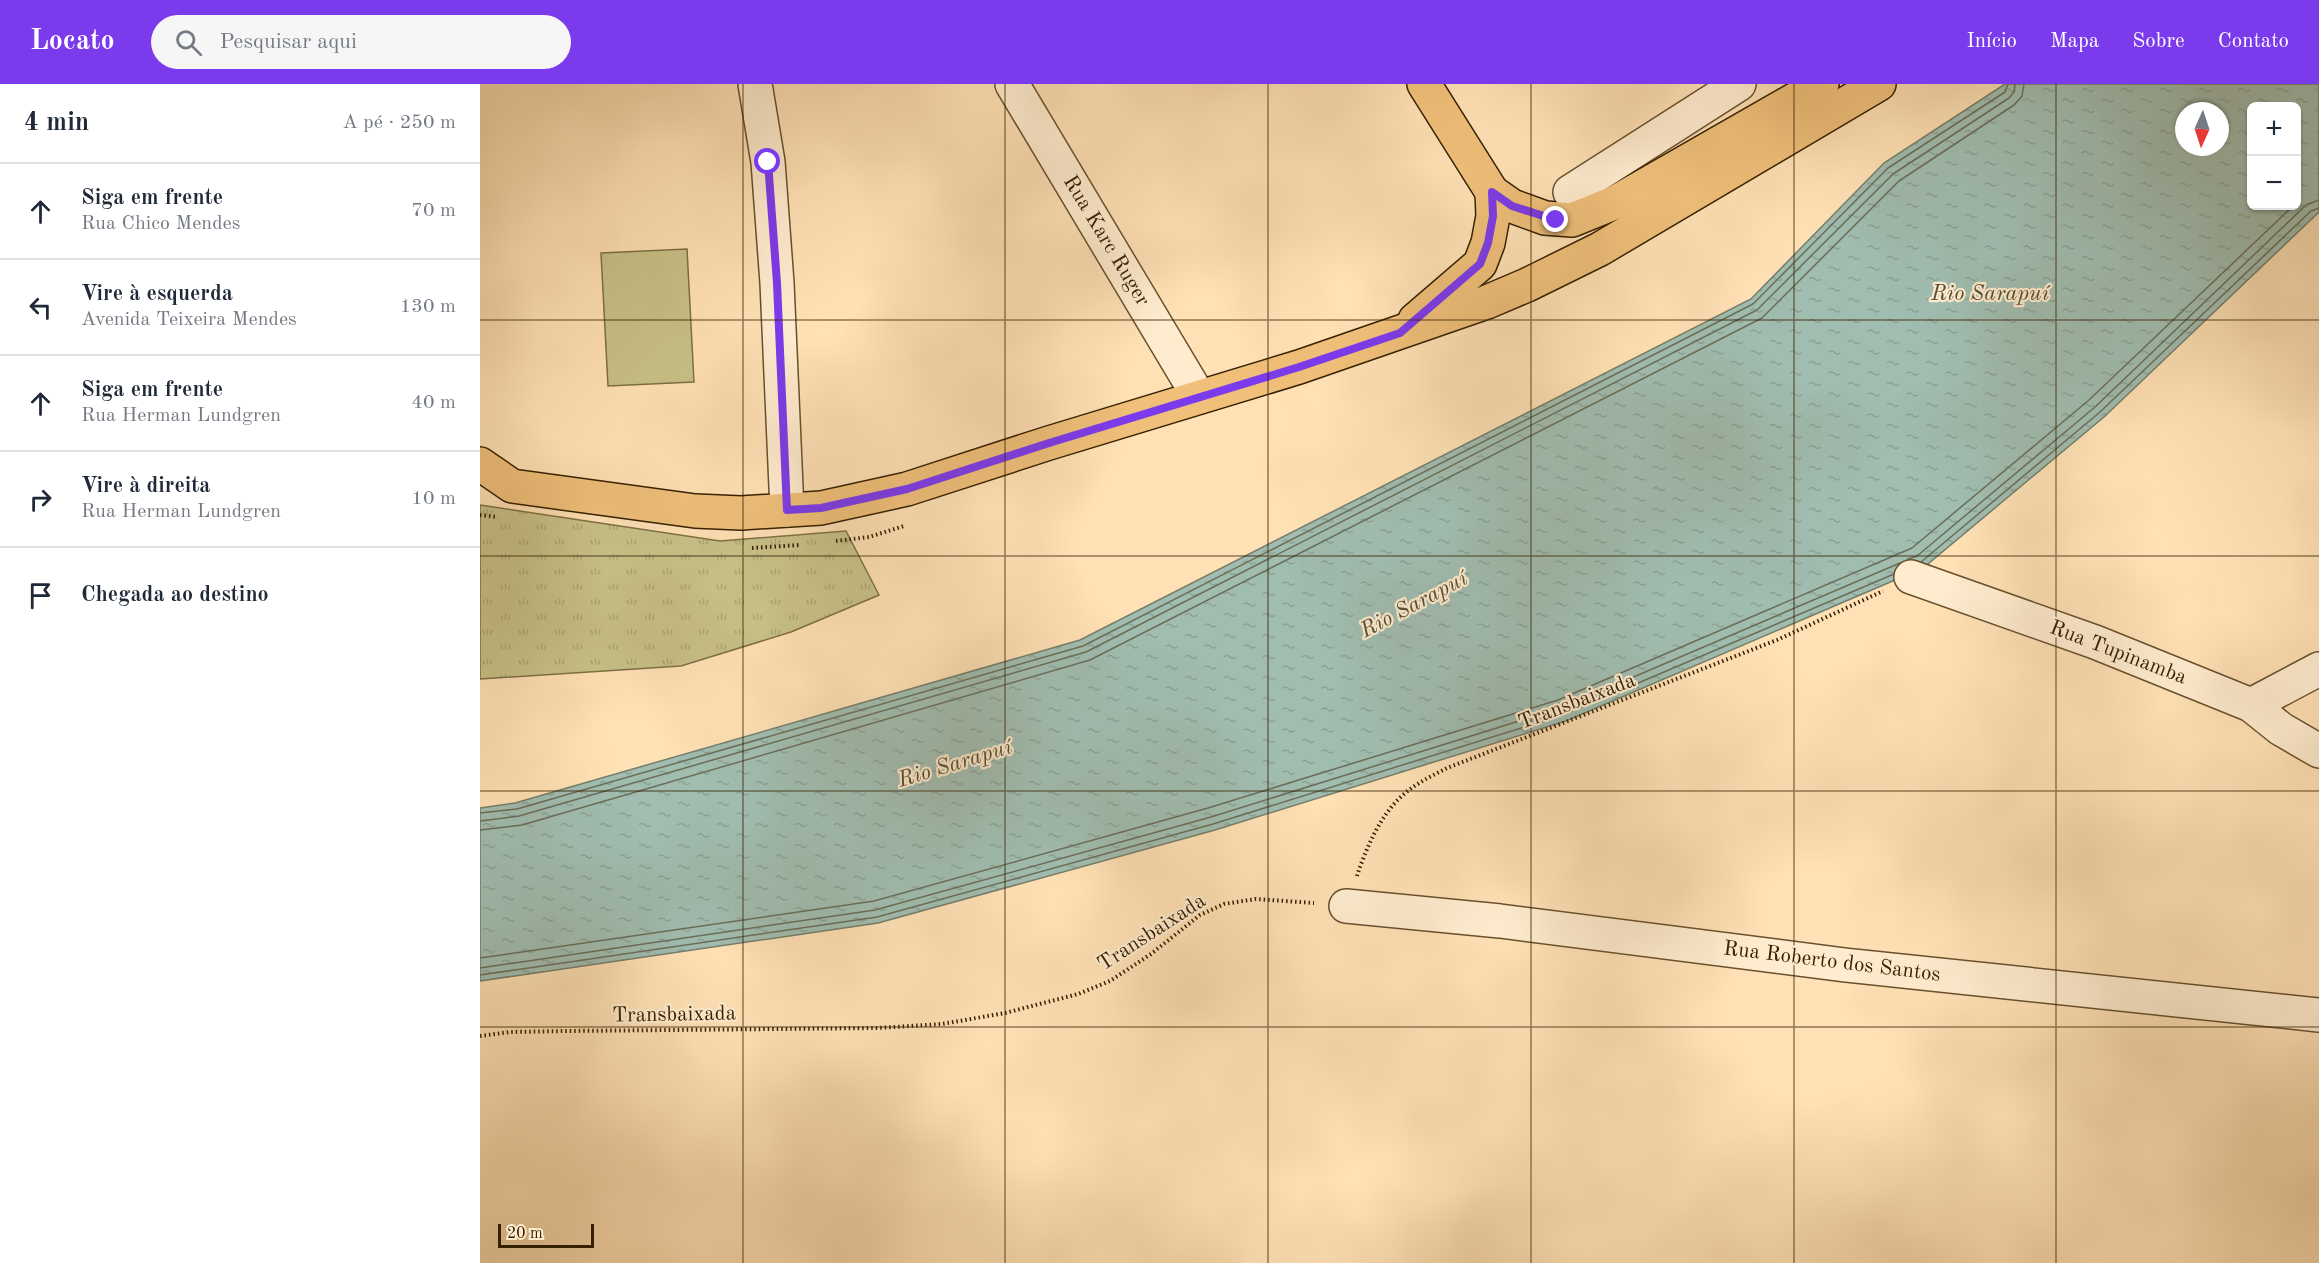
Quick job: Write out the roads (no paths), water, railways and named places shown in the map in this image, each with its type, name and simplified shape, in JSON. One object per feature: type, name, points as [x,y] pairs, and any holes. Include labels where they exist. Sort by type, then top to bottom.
[{"type":"main road","points":[[1424,84],[1492,192],[1512,206],[1545,218],[1572,219],[1614,203],[1656,197],[1879,84]]},
{"type":"main road","points":[[480,464],[512,486],[695,511],[741,513],[821,508],[907,489],[1299,367],[1487,302],[1527,285],[1600,249],[1656,197],[1822,84]]},
{"type":"main road","points":[[1400,333],[1480,264],[1488,243],[1493,216],[1492,192]]},
{"type":"street","points":[[755,84],[768,162],[776,272],[787,510]]},
{"type":"street","name":"Rua Karc Ruger","points":[[1012,84],[1199,397]]},
{"type":"street","points":[[1570,192],[1738,84]]},
{"type":"street","points":[[480,481],[512,486]]},
{"type":"street","name":"Rua Tupinamba","points":[[1911,578],[2095,642],[2251,705],[2281,729],[2319,752]]},
{"type":"street","points":[[2251,705],[2319,669]]},
{"type":"street","name":"Rua Roberto dos Santos","points":[[1346,906],[1500,921],[1856,966],[2319,1015]]},
{"type":"water","name":"Rio Sarapuí","points":[[2005,84],[2319,84],[2319,212],[2104,417],[1923,568],[1566,721],[1215,830],[878,923],[480,981],[480,808],[515,803],[1080,640],[1751,299],[1884,163]]}]
